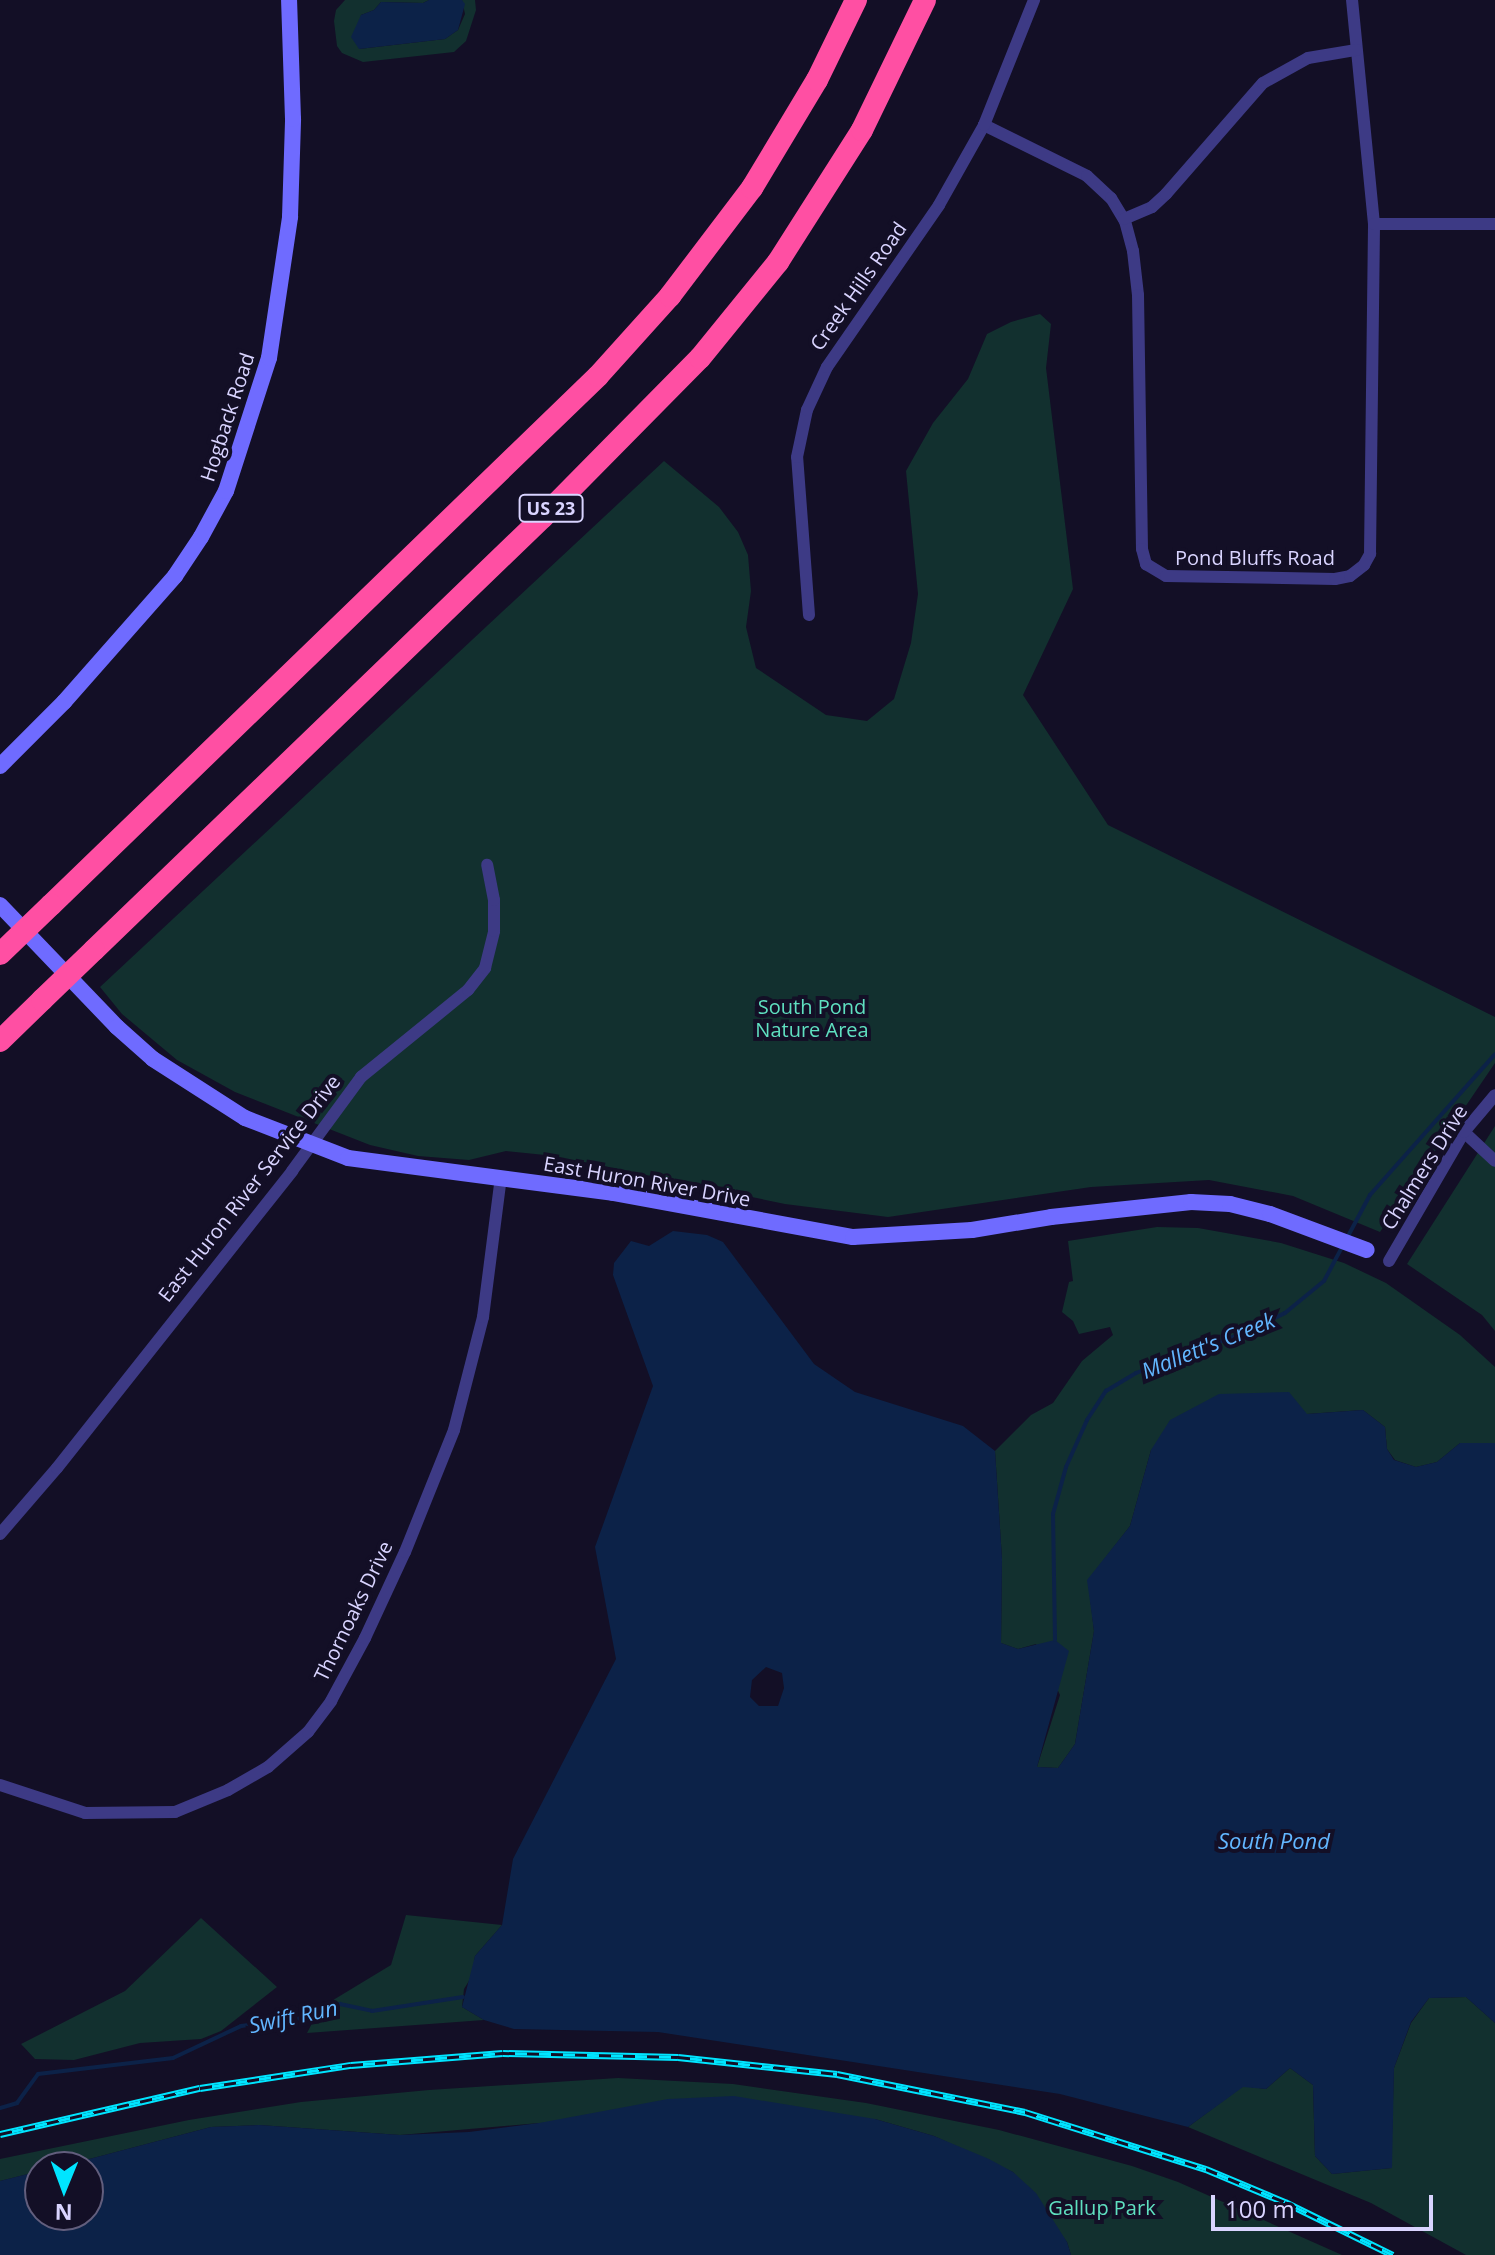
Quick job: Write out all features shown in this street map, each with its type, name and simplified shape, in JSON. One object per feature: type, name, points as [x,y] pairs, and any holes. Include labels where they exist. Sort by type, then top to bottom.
[{"type":"highway","name":"US 23","points":[[0,954],[168,788],[598,376],[670,296],[752,188],[817,80],[856,0]]},
{"type":"highway","name":"US 23","points":[[0,1041],[543,517],[700,358],[778,262],[853,143],[925,0]]},
{"type":"main road","name":"Hogback Road","points":[[0,766],[84,681],[175,576],[226,491],[269,358],[290,217],[293,119],[289,0]]},
{"type":"main road","name":"East Huron River Drive","points":[[0,905],[117,1027],[153,1059],[245,1118],[310,1146],[348,1158],[397,1167],[501,1177],[613,1193],[853,1237],[972,1230],[1051,1217],[1191,1202],[1230,1204],[1334,1235],[1367,1250]]},
{"type":"street","name":"Creek Hills Road","points":[[809,615],[797,457],[807,410],[827,367],[939,205],[984,125],[1034,0]]},
{"type":"street","name":"Pond Bluffs Road","points":[[984,125],[1087,176],[1111,198],[1124,219],[1133,251],[1138,295],[1142,549],[1146,564],[1156,573],[1196,577],[1335,579],[1350,576],[1364,565],[1370,554],[1374,224],[1369,145],[1352,0]]},
{"type":"street","points":[[1124,219],[1152,207],[1263,83],[1308,58],[1356,50]]},
{"type":"street","points":[[1374,224],[1495,224]]},
{"type":"street","name":"East Huron River Service Drive","points":[[0,1534],[57,1468],[361,1077],[468,990],[485,968],[494,931],[494,900],[487,865]]},
{"type":"street","name":"Chalmers Drive","points":[[1389,1261],[1464,1132],[1495,1095]]},
{"type":"street","points":[[1464,1132],[1495,1161]]},
{"type":"street","name":"Thornoaks Drive","points":[[0,1785],[85,1813],[175,1812],[228,1790],[268,1767],[308,1732],[331,1701],[365,1638],[405,1552],[454,1430],[483,1317],[501,1177]]},
{"type":"green space","points":[[345,0],[429,0],[423,3],[381,2],[374,10],[361,15],[359,49],[445,39],[458,30],[465,14],[462,0],[475,0],[476,10],[466,41],[454,52],[363,62],[342,53],[337,46],[334,21],[336,10]]},
{"type":"green space","name":"South Pond Nature Area","points":[[1040,314],[1051,324],[1046,368],[1073,589],[1023,695],[1108,825],[1495,1017],[1495,1063],[1380,1232],[1293,1196],[1209,1180],[1091,1187],[888,1217],[785,1204],[555,1156],[506,1151],[469,1160],[418,1156],[370,1145],[235,1092],[177,1060],[122,1014],[100,987],[664,461],[719,507],[738,532],[748,555],[751,591],[746,627],[756,668],[826,715],[867,721],[894,699],[911,643],[918,594],[906,471],[933,423],[968,379],[987,334],[1011,322]]},
{"type":"green space","points":[[1495,1126],[1495,1331],[1482,1315],[1407,1264]]},
{"type":"green space","points":[[1157,1227],[1198,1228],[1281,1243],[1344,1263],[1386,1283],[1460,1335],[1495,1367],[1495,1443],[1460,1443],[1437,1462],[1416,1467],[1395,1460],[1387,1449],[1385,1427],[1363,1410],[1307,1414],[1151,1450],[1130,1526],[1088,1580],[1094,1631],[1075,1744],[1058,1768],[1037,1767],[1060,1695],[1036,1644],[1018,1649],[1001,1643],[1002,1559],[995,1451],[1031,1415],[1053,1403],[1082,1361],[1113,1335],[1110,1327],[1079,1334],[1073,1321],[1062,1312],[1069,1282],[1073,1281],[1068,1241]]},
{"type":"green space","points":[[406,1915],[502,1925],[475,1956],[472,1976],[464,1989],[462,2007],[484,2020],[307,2033],[320,2008],[391,1965]]},
{"type":"green space","points":[[201,1918],[277,1987],[221,2031],[201,2039],[140,2043],[74,2060],[35,2059],[21,2044],[125,1991]]},
{"type":"green space","points":[[1466,1997],[1495,2023],[1495,2255],[1466,2255],[1371,2203],[1188,2127],[1243,2086],[1266,2089],[1290,2068],[1313,2085],[1315,2156],[1332,2174],[1391,2168],[1394,2068],[1411,2023],[1429,1998]]},
{"type":"green space","name":"Gallup Park","points":[[618,2078],[733,2084],[866,2103],[999,2130],[1132,2166],[1178,2182],[1342,2255],[1071,2255],[1067,2242],[1013,2172],[934,2136],[875,2119],[539,2123],[400,2135],[259,2125],[211,2127],[104,2155],[104,2151],[39,2151],[189,2120],[301,2102]]},
{"type":"green space","name":"Gallup Park","points":[[24,2154],[24,2175],[0,2181],[0,2159]]},
{"type":"water","points":[[429,0],[462,0],[465,4],[458,30],[445,39],[359,49],[351,37],[361,15],[374,10],[381,2],[423,3]]},
{"type":"water","name":"South Pond","points":[[673,1231],[707,1235],[723,1242],[814,1364],[855,1392],[963,1426],[995,1451],[1002,1559],[1001,1643],[1018,1649],[1055,1640],[1069,1651],[1037,1767],[1058,1768],[1075,1744],[1094,1631],[1087,1580],[1130,1526],[1151,1450],[1170,1420],[1219,1394],[1289,1392],[1307,1414],[1363,1410],[1385,1427],[1387,1449],[1394,1460],[1416,1467],[1437,1462],[1460,1443],[1495,1443],[1495,2023],[1466,1997],[1429,1998],[1411,2022],[1394,2068],[1392,2168],[1332,2174],[1315,2156],[1313,2085],[1290,2068],[1266,2089],[1243,2087],[1188,2127],[1060,2094],[658,2032],[514,2029],[484,2020],[462,2007],[475,1956],[502,1925],[513,1859],[616,1659],[595,1547],[653,1386],[613,1275],[614,1263],[631,1241],[649,1246]],"holes":[[[766,1667],[782,1673],[784,1688],[778,1706],[759,1706],[750,1697],[752,1680]]]},
{"type":"water","points":[[734,2096],[875,2119],[934,2136],[1013,2172],[1036,2193],[1067,2242],[1071,2255],[0,2255],[0,2181],[24,2175],[24,2231],[104,2231],[104,2155],[211,2127],[259,2125],[400,2135],[469,2132],[539,2123],[668,2099]]},
{"type":"waterway","name":"Mallett's Creek","points":[[1347,1238],[1370,1195],[1495,1054]]},
{"type":"waterway","name":"Mallett's Creek","points":[[1055,1640],[1053,1514],[1066,1467],[1087,1420],[1106,1391],[1136,1373],[1246,1332],[1285,1313],[1324,1281],[1343,1246]]},
{"type":"waterway","name":"Swift Run","points":[[0,2108],[17,2103],[38,2074],[173,2058],[241,2026],[316,2016],[340,2004],[372,2011],[463,1997]]},
{"type":"railway","points":[[0,2134],[200,2088],[351,2065],[503,2053],[678,2057],[837,2074],[1025,2112],[1206,2169],[1285,2202],[1393,2255]]}]
